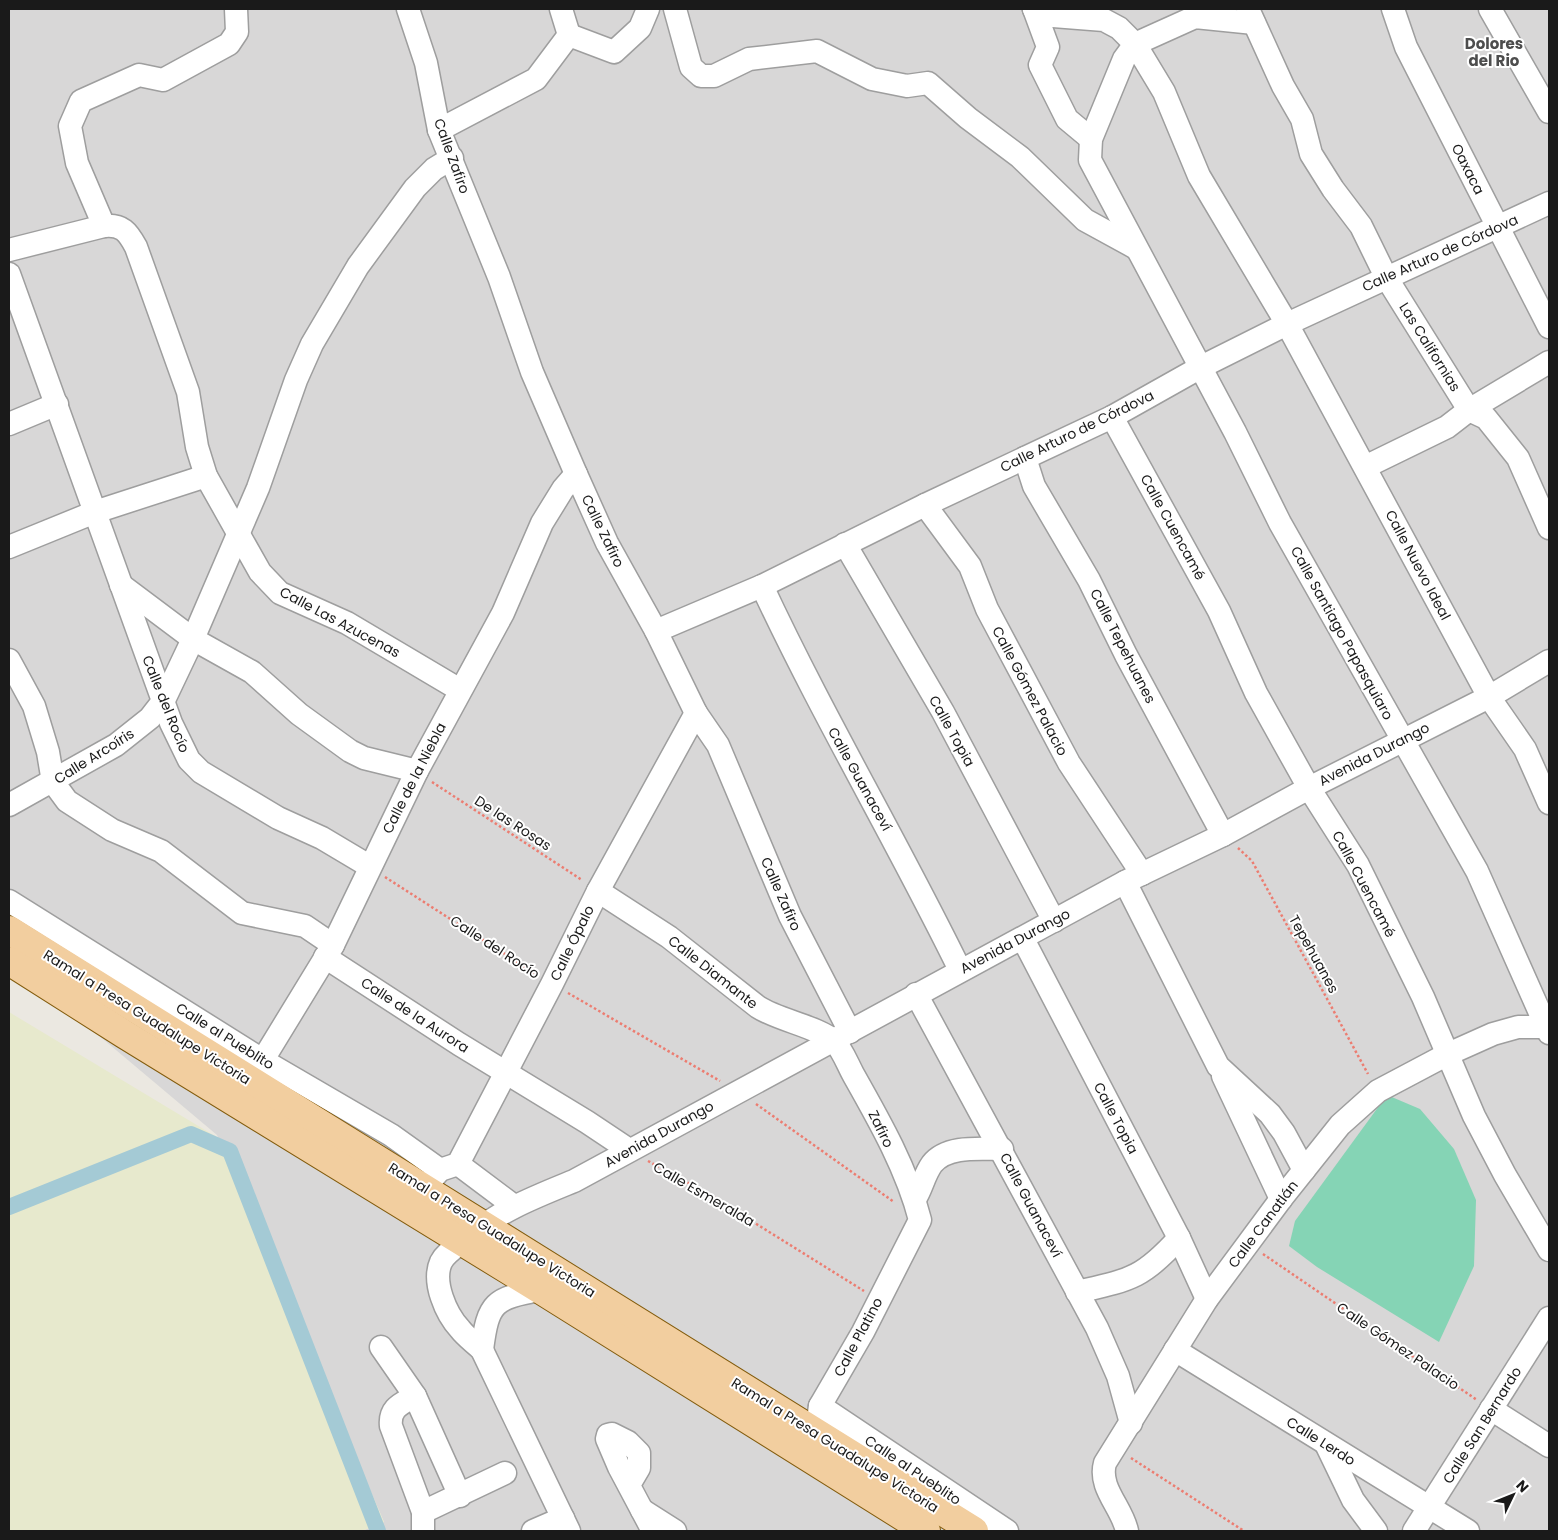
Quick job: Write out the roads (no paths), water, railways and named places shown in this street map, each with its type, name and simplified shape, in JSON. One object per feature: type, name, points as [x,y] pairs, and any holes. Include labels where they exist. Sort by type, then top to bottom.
[{"type":"main road","name":"Ramal a Presa Guadalupe Victoria","points":[[9,930],[69,953],[250,1082],[462,1242],[541,1290],[812,1446],[974,1531]]},
{"type":"main road","name":"Ramal a Presa Guadalupe Victoria","points":[[9,961],[250,1082],[441,1174],[483,1224],[812,1446],[926,1531]]},
{"type":"street","points":[[9,250],[104,226],[77,163],[70,126],[81,100],[140,74],[164,80],[229,44],[237,32],[236,9]]},
{"type":"street","name":"Calle Zafiro","points":[[408,9],[426,63],[439,130],[499,277],[532,372],[607,543],[656,631],[696,713],[718,746],[842,1037]]},
{"type":"street","points":[[561,9],[569,34]]},
{"type":"street","points":[[569,34],[614,52],[640,28],[648,9]]},
{"type":"street","points":[[674,9],[691,67],[701,76],[714,76],[749,59],[817,51],[872,79],[907,86],[928,84],[1020,158],[1085,220],[1136,248]]},
{"type":"street","points":[[1034,9],[1048,47],[1040,65],[1067,119],[1091,139],[1124,59],[1136,44],[1194,13],[1255,13]]},
{"type":"street","name":"Calle Nuevo Ideal","points":[[1034,9],[1053,16],[1104,20],[1119,28],[1136,44],[1164,92],[1199,176],[1287,324],[1489,697],[1525,749],[1549,803]]},
{"type":"street","name":"Oaxaca","points":[[1393,9],[1406,47],[1549,327]]},
{"type":"street","points":[[1490,9],[1549,112]]},
{"type":"street","name":"Las Californias","points":[[1255,13],[1283,86],[1302,119],[1311,154],[1332,189],[1361,226],[1386,278],[1469,410],[1486,418],[1518,458],[1549,528]]},
{"type":"street","points":[[439,130],[536,79],[569,34]]},
{"type":"street","name":"Calle Santiago Papasquiaro","points":[[1091,139],[1090,160],[1280,523],[1477,871],[1548,1029]]},
{"type":"street","name":"Calle Arcoíris","points":[[9,804],[53,782],[128,736],[150,718],[164,700],[193,639],[258,488],[296,380],[320,330],[358,266],[415,188],[434,169],[452,158]]},
{"type":"street","name":"Calle Arturo de Córdova","points":[[656,631],[762,586],[925,505],[1112,417],[1200,367],[1287,324],[1549,203]]},
{"type":"street","name":"Calle Las Azucenas","points":[[104,226],[115,225],[127,231],[136,247],[188,392],[197,447],[206,476],[237,535],[260,572],[280,593],[347,623],[460,690]]},
{"type":"street","name":"Calle del Rocío","points":[[9,274],[178,742],[189,760],[201,772],[278,818],[322,838],[369,866]]},
{"type":"street","points":[[1365,467],[1447,427],[1469,410],[1549,362]]},
{"type":"street","points":[[9,424],[57,404]]},
{"type":"street","name":"Calle Cuencamé","points":[[1112,417],[1219,611],[1247,676],[1309,788],[1358,865],[1424,997],[1446,1055],[1474,1116],[1505,1176],[1549,1250]]},
{"type":"street","name":"Calle Tepehuanes","points":[[1025,458],[1034,486],[1089,580],[1126,655],[1223,835]]},
{"type":"street","name":"Calle de la Niebla","points":[[250,1082],[329,951],[369,866],[417,772],[503,613],[542,523],[563,489],[576,474]]},
{"type":"street","points":[[9,547],[95,512],[206,476]]},
{"type":"street","name":"Calle Gómez Palacio","points":[[925,505],[970,566],[987,609],[1133,878],[1218,1066],[1281,1199]]},
{"type":"street","name":"Calle Topia","points":[[846,544],[943,712],[1054,921]]},
{"type":"street","points":[[121,585],[193,639],[258,677],[299,714],[350,750],[364,758],[417,772]]},
{"type":"street","name":"Calle Guanaceví","points":[[762,586],[841,746],[879,811],[960,970]]},
{"type":"street","points":[[9,660],[34,706],[48,752],[53,782]]},
{"type":"street","name":"Avenida Durango","points":[[482,1350],[458,1328],[446,1306],[438,1285],[438,1271],[441,1261],[448,1253],[483,1224],[514,1206],[574,1182],[629,1150],[842,1037],[960,970],[1023,939],[1133,878],[1223,835],[1309,788],[1489,697],[1549,661]]},
{"type":"street","name":"Calle Ópalo","points":[[441,1174],[506,1072],[598,891],[696,713]]},
{"type":"street","name":"Calle de la Aurora","points":[[53,782],[67,801],[112,830],[161,852],[242,913],[304,926],[329,951],[506,1072]]},
{"type":"street","name":"Calle Diamante","points":[[598,891],[669,937],[771,1016],[812,1030],[842,1037]]},
{"type":"street","points":[[9,902],[69,953]]},
{"type":"street","name":"Calle Topia","points":[[1023,939],[1179,1238],[1207,1299]]},
{"type":"street","name":"Calle Guanaceví","points":[[916,994],[1002,1149],[1110,1354],[1131,1423]]},
{"type":"street","name":"Calle Canatlán","points":[[1127,1531],[1126,1523],[1105,1485],[1102,1474],[1105,1463],[1207,1299],[1247,1243],[1340,1125],[1378,1091],[1446,1055],[1493,1034],[1518,1027],[1548,1029]]},
{"type":"street","name":"Zafiro","points":[[842,1037],[862,1090],[917,1209]]},
{"type":"street","name":"Calle Gómez Palacio","points":[[1218,1066],[1270,1114],[1284,1133],[1304,1170]]},
{"type":"street","points":[[506,1072],[629,1150]]},
{"type":"street","name":"Calle Platino","points":[[812,1446],[820,1406],[863,1332],[878,1300],[917,1209],[932,1164],[942,1155],[975,1148],[1002,1149]]},
{"type":"street","points":[[441,1174],[514,1206]]},
{"type":"street","points":[[1077,1292],[1132,1278],[1161,1258],[1179,1238]]},
{"type":"street","points":[[533,1531],[566,1525],[482,1350],[490,1311],[500,1302],[514,1294],[541,1290]]},
{"type":"street","name":"Calle San Bernardo","points":[[1414,1531],[1549,1318]]},
{"type":"street","points":[[381,1347],[416,1396],[460,1496]]},
{"type":"street","name":"Calle Lerdo","points":[[1175,1350],[1468,1531]]},
{"type":"street","points":[[416,1396],[394,1407],[390,1416],[391,1426],[423,1522],[439,1531]]},
{"type":"street","name":"Calle al Pueblito","points":[[820,1406],[1007,1531]]},
{"type":"street","points":[[1491,1409],[1549,1446]]},
{"type":"street","points":[[1326,1444],[1353,1500],[1376,1531]]},
{"type":"street","points":[[423,1522],[460,1496],[505,1473]]},
{"type":"street","points":[[629,1485],[653,1531]]},
{"type":"street","points":[[642,1510],[675,1531]]},
{"type":"waterway","points":[[9,1207],[191,1134],[230,1151],[378,1531]]},
{"type":"district","name":"Dolores del Rio","points":[[1494,52]]}]
